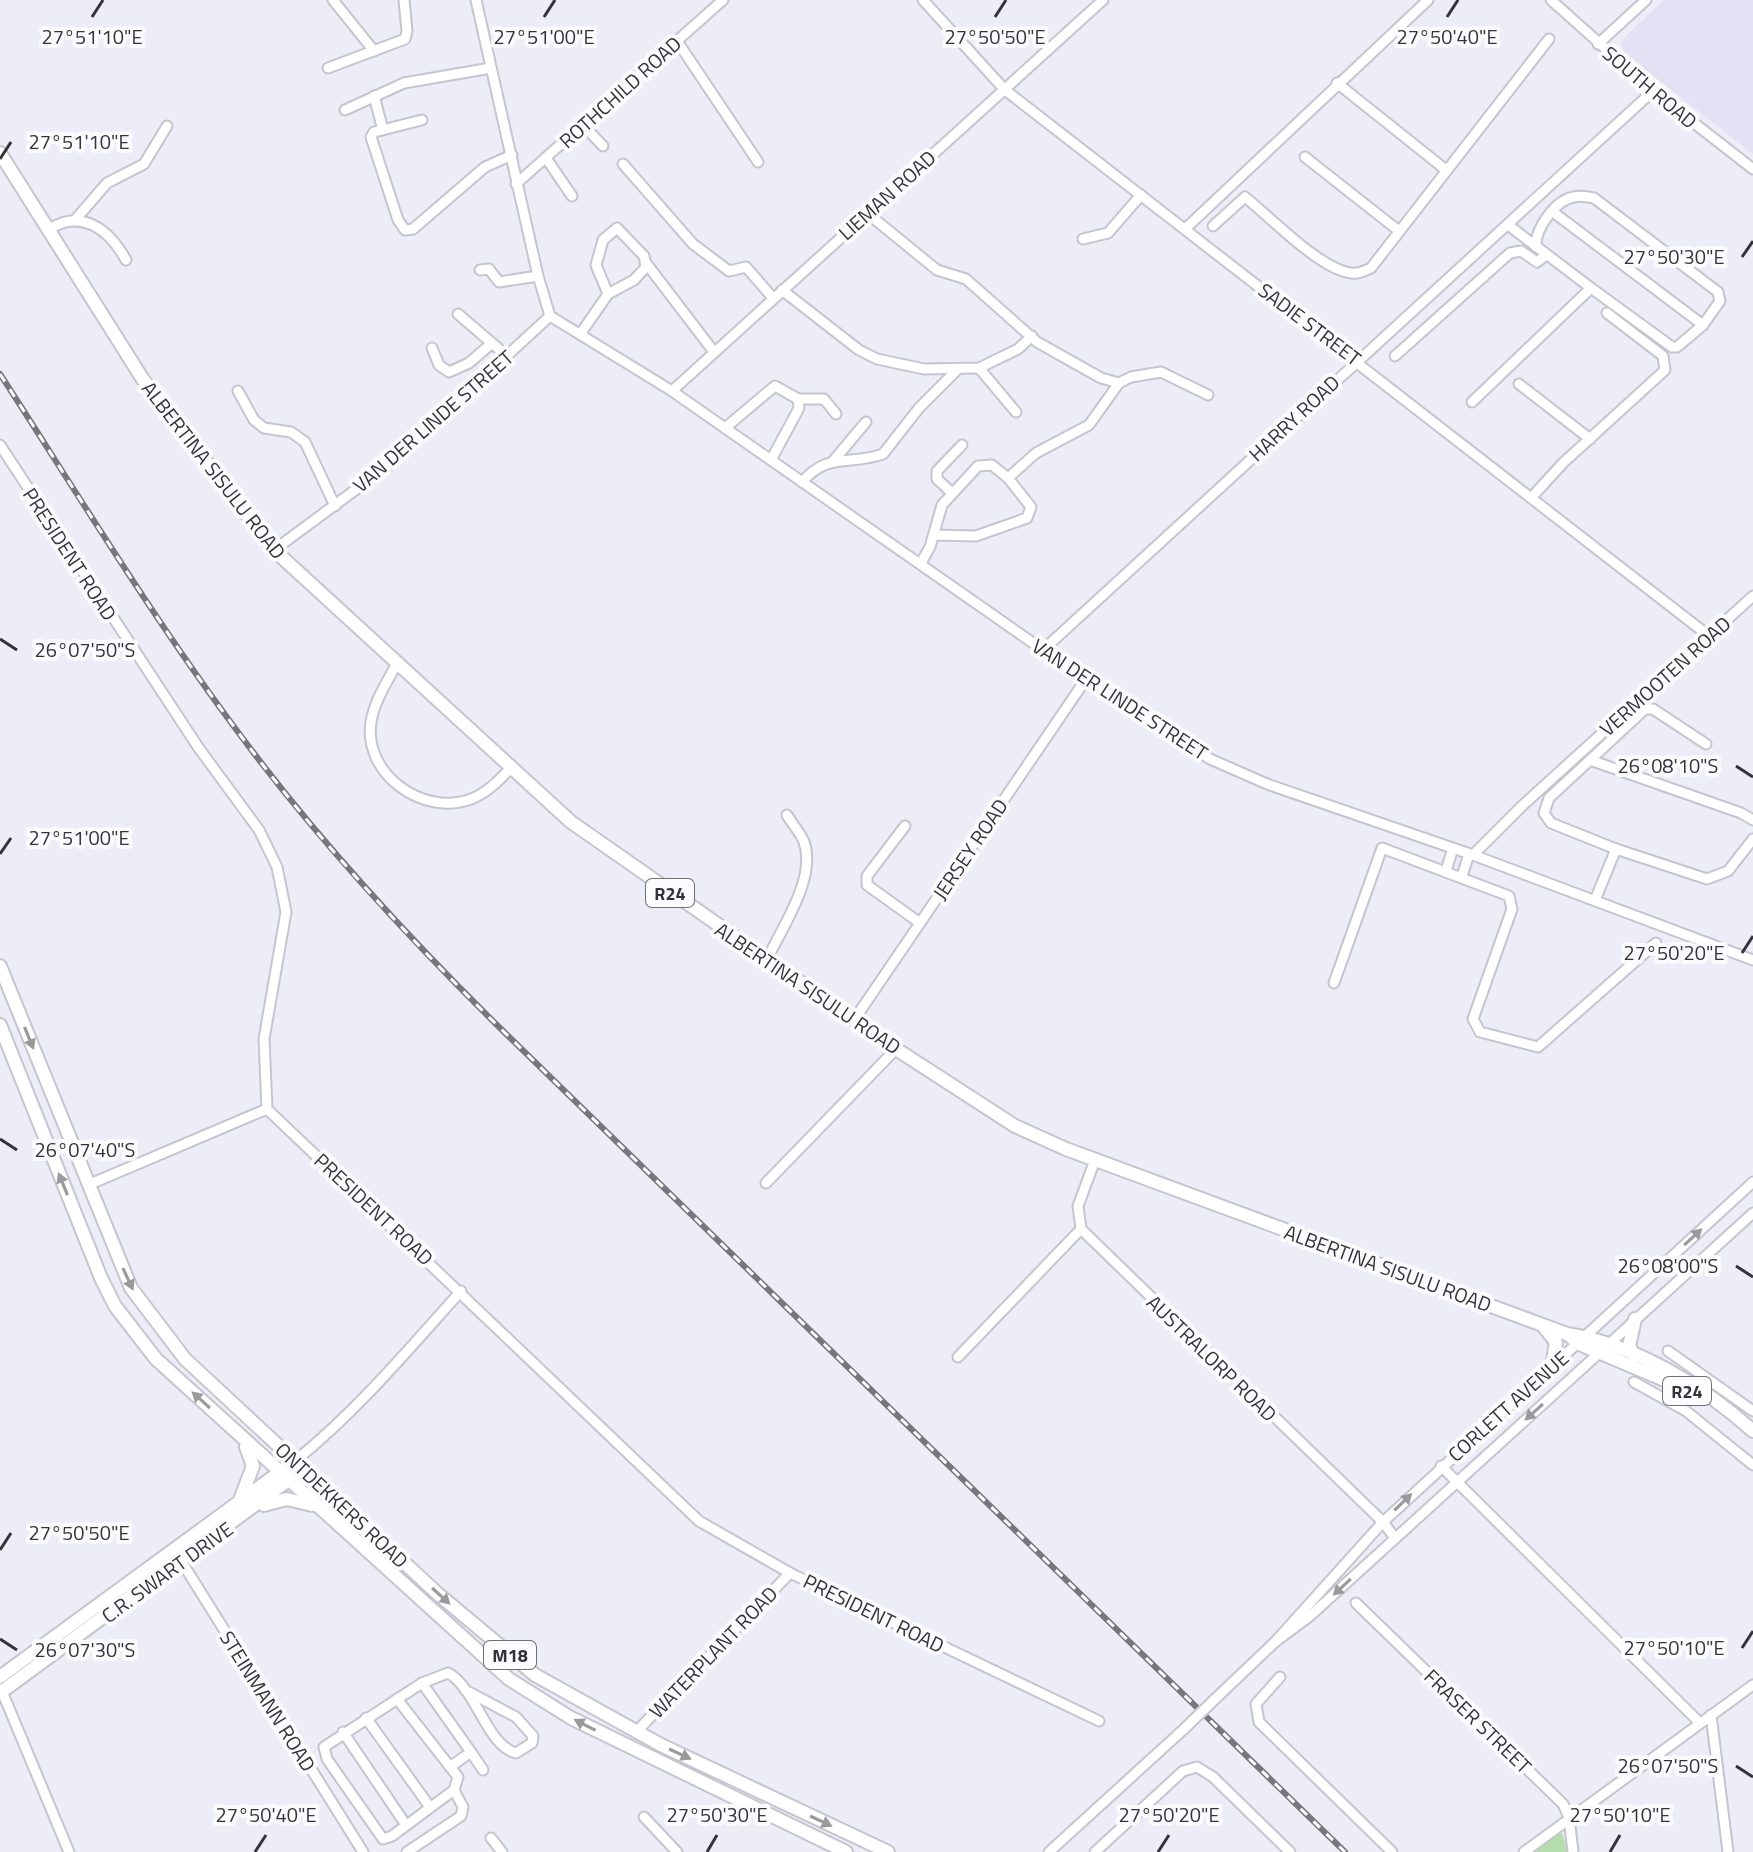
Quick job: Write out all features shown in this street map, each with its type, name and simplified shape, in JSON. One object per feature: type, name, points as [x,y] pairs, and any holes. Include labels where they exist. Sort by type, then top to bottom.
[{"type":"main road","name":"ALBERTINA SISULU ROAD","points":[[0,153],[142,378],[274,550],[396,665],[571,822],[896,1049],[1015,1126],[1095,1160],[1604,1349],[1700,1399],[1753,1440]]},
{"type":"main road","name":"ONTDEKKERS ROAD","points":[[0,966],[131,1288],[185,1359],[509,1655],[556,1689],[636,1732],[888,1852]]},
{"type":"main road","name":"ONTDEKKERS ROAD","points":[[0,1025],[89,1249],[115,1306],[156,1359],[485,1659],[530,1694],[655,1760],[846,1852]]},
{"type":"main road","points":[[1635,1319],[1629,1346],[1635,1357]]},
{"type":"main road","points":[[1540,1324],[1556,1342],[1552,1366]]},
{"type":"main road","name":"ALBERTINA SISULU ROAD","points":[[1604,1349],[1635,1357],[1692,1385],[1753,1431]]},
{"type":"main road","points":[[234,1431],[253,1459],[252,1472],[239,1503]]},
{"type":"main road","name":"C.R. SWART DRIVE","points":[[1,1690],[178,1555],[279,1471],[298,1464]]},
{"type":"main road","name":"C.R. SWART DRIVE","points":[[0,1677],[178,1555],[254,1509],[290,1481],[298,1464]]},
{"type":"main road","points":[[254,1509],[287,1499],[319,1508]]},
{"type":"street","points":[[333,0],[374,51]]},
{"type":"street","points":[[328,68],[406,36],[404,0]]},
{"type":"street","points":[[476,0],[516,184],[550,316]]},
{"type":"street","name":"ROTHCHILD ROAD","points":[[516,184],[723,0]]},
{"type":"street","name":"SADIE STREET","points":[[923,0],[1005,90],[1709,636]]},
{"type":"street","name":"LIEMAN ROAD","points":[[672,391],[1103,0]]},
{"type":"street","points":[[1185,229],[1350,70],[1428,0]]},
{"type":"street","name":"SOUTH ROAD","points":[[1551,0],[1653,91],[1753,169]]},
{"type":"street","points":[[1598,44],[1646,0]]},
{"type":"street","points":[[1213,226],[1245,197],[1323,260],[1344,272],[1357,273],[1371,268],[1549,39]]},
{"type":"street","points":[[677,41],[758,162]]},
{"type":"street","points":[[345,110],[404,83],[491,68]]},
{"type":"street","points":[[1337,83],[1446,170]]},
{"type":"street","name":"HARRY ROAD","points":[[1043,650],[1653,91]]},
{"type":"street","points":[[374,96],[383,130]]},
{"type":"street","points":[[422,120],[374,132],[371,137],[398,220],[408,231],[485,167],[512,155]]},
{"type":"street","points":[[583,125],[603,146]]},
{"type":"street","points":[[75,220],[107,183],[144,164],[167,126]]},
{"type":"street","points":[[1305,157],[1399,231]]},
{"type":"street","points":[[546,158],[572,196]]},
{"type":"street","points":[[623,164],[693,244],[729,271],[746,267],[773,298]]},
{"type":"street","points":[[1083,239],[1108,233],[1141,195]]},
{"type":"street","points":[[1395,356],[1503,258],[1532,245],[1553,212],[1571,197],[1598,200],[1718,292],[1718,306],[1703,325],[1677,347],[1672,347],[1532,245],[1508,225]]},
{"type":"street","points":[[1553,212],[1703,325]]},
{"type":"street","points":[[867,213],[927,263],[966,279],[1032,336],[1089,372],[1119,383]]},
{"type":"street","points":[[48,230],[63,221],[75,220],[102,229],[126,260]]},
{"type":"street","points":[[608,294],[596,265],[603,240],[617,228],[624,232],[714,352]]},
{"type":"street","points":[[1521,251],[1537,262],[1546,255]]},
{"type":"street","points":[[581,333],[608,294],[640,276],[646,263]]},
{"type":"street","points":[[480,270],[489,269],[499,282],[538,276]]},
{"type":"street","points":[[1472,402],[1591,288]]},
{"type":"street","points":[[782,290],[859,350],[877,359],[924,369],[956,371],[979,368],[1018,349],[1032,336]]},
{"type":"street","points":[[1531,498],[1590,439],[1662,375],[1666,364],[1663,356],[1607,313]]},
{"type":"street","points":[[458,314],[507,356]]},
{"type":"street","name":"VAN DER LINDE STREET","points":[[274,550],[385,468],[550,316],[672,391],[1192,750],[1230,769],[1471,854],[1753,960]]},
{"type":"street","points":[[432,348],[439,365],[449,372],[469,363],[492,343]]},
{"type":"street","points":[[979,368],[1016,412]]},
{"type":"street","points":[[802,482],[812,471],[834,460],[883,454],[919,408],[956,371]]},
{"type":"street","points":[[1008,478],[1036,453],[1089,425],[1119,383],[1145,373],[1161,372],[1208,395]]},
{"type":"street","points":[[1519,384],[1590,439]]},
{"type":"street","points":[[725,428],[775,386],[798,399],[824,399],[836,414]]},
{"type":"street","points":[[238,391],[254,420],[264,428],[291,432],[305,442],[335,506]]},
{"type":"street","points":[[771,460],[799,408],[798,399]]},
{"type":"street","points":[[834,460],[866,422]]},
{"type":"street","name":"PRESIDENT ROAD","points":[[0,445],[198,747],[259,830],[277,867],[286,912],[264,1039],[267,1109],[699,1521],[790,1573],[1099,1721]]},
{"type":"street","points":[[951,492],[936,475],[939,466],[962,445]]},
{"type":"street","points":[[921,563],[935,535],[942,505],[951,492],[981,465],[992,465],[1008,478],[1029,502],[1032,511],[1027,518],[976,536],[935,535]]},
{"type":"street","name":"VERMOOTEN ROAD","points":[[1471,854],[1753,596]]},
{"type":"street","points":[[396,665],[371,722],[378,760],[389,778],[423,800],[443,803],[469,800],[490,789],[510,769]]},
{"type":"street","name":"JERSEY ROAD","points":[[854,1020],[1086,679]]},
{"type":"street","points":[[1706,744],[1653,709],[1645,709],[1549,798],[1544,813],[1551,823],[1616,849],[1707,879],[1728,871],[1753,839]]},
{"type":"street","points":[[1590,760],[1753,820]]},
{"type":"street","points":[[767,960],[799,894],[804,870],[804,843],[787,815]]},
{"type":"street","points":[[905,826],[867,876],[867,885],[920,923]]},
{"type":"street","points":[[1334,983],[1382,848],[1504,892],[1511,902],[1473,1019],[1480,1032],[1538,1047],[1656,943]]},
{"type":"street","points":[[1446,871],[1453,848]]},
{"type":"street","points":[[1595,900],[1616,849]]},
{"type":"street","points":[[1462,876],[1471,854]]},
{"type":"street","points":[[766,1183],[896,1049]]},
{"type":"street","points":[[88,1185],[267,1109]]},
{"type":"street","points":[[958,1357],[1081,1229],[1078,1206],[1095,1160]]},
{"type":"street","name":"CORLETT AVENUE","points":[[1049,1852],[1275,1642],[1383,1522],[1441,1466],[1552,1366],[1576,1338],[1753,1182]]},
{"type":"street","name":"CORLETT AVENUE","points":[[1275,1642],[1299,1626],[1753,1213]]},
{"type":"street","name":"AUSTRALORP ROAD","points":[[1081,1229],[1383,1522],[1395,1538]]},
{"type":"street","name":"C.R. SWART DRIVE","points":[[298,1464],[461,1291]]},
{"type":"street","points":[[1668,1351],[1753,1411]]},
{"type":"street","points":[[1634,1382],[1686,1411],[1726,1440],[1753,1465]]},
{"type":"street","points":[[1441,1466],[1700,1723]]},
{"type":"street","name":"STEINMANN ROAD","points":[[178,1555],[358,1850]]},
{"type":"street","name":"WATERPLANT ROAD","points":[[636,1732],[790,1573]]},
{"type":"street","name":"FRASER STREET","points":[[1356,1603],[1557,1798],[1569,1817]]},
{"type":"street","points":[[397,1699],[459,1782],[454,1790],[383,1839],[327,1759],[324,1751],[326,1744],[422,1683],[448,1673],[465,1690],[504,1748],[516,1753],[532,1743],[533,1736],[516,1717],[465,1690]]},
{"type":"street","points":[[1280,1677],[1256,1704],[1259,1722],[1392,1852]]},
{"type":"street","points":[[422,1683],[483,1770]]},
{"type":"street","points":[[1524,1852],[1753,1685]]},
{"type":"street","points":[[1,1690],[69,1852]]},
{"type":"street","points":[[1711,1715],[1728,1852]]},
{"type":"street","points":[[366,1718],[430,1807]]},
{"type":"street","points":[[343,1732],[406,1825]]},
{"type":"street","points":[[450,1767],[471,1752]]},
{"type":"street","points":[[1095,1852],[1183,1771],[1197,1767],[1208,1772],[1290,1852]]},
{"type":"street","points":[[407,1852],[453,1824],[463,1807],[454,1790]]},
{"type":"street","points":[[644,1817],[677,1852]]},
{"type":"street","points":[[1569,1817],[1573,1852]]},
{"type":"street","points":[[491,1838],[502,1852]]},
{"type":"shaded area","points":[[1664,0],[1753,0],[1753,154],[1624,53],[1621,44],[1627,35]]},
{"type":"green space","points":[[1556,1832],[1563,1834],[1567,1852],[1530,1852]]},
{"type":"railway","points":[[0,374],[209,692],[270,775],[364,886],[498,1026],[1345,1852]]}]
